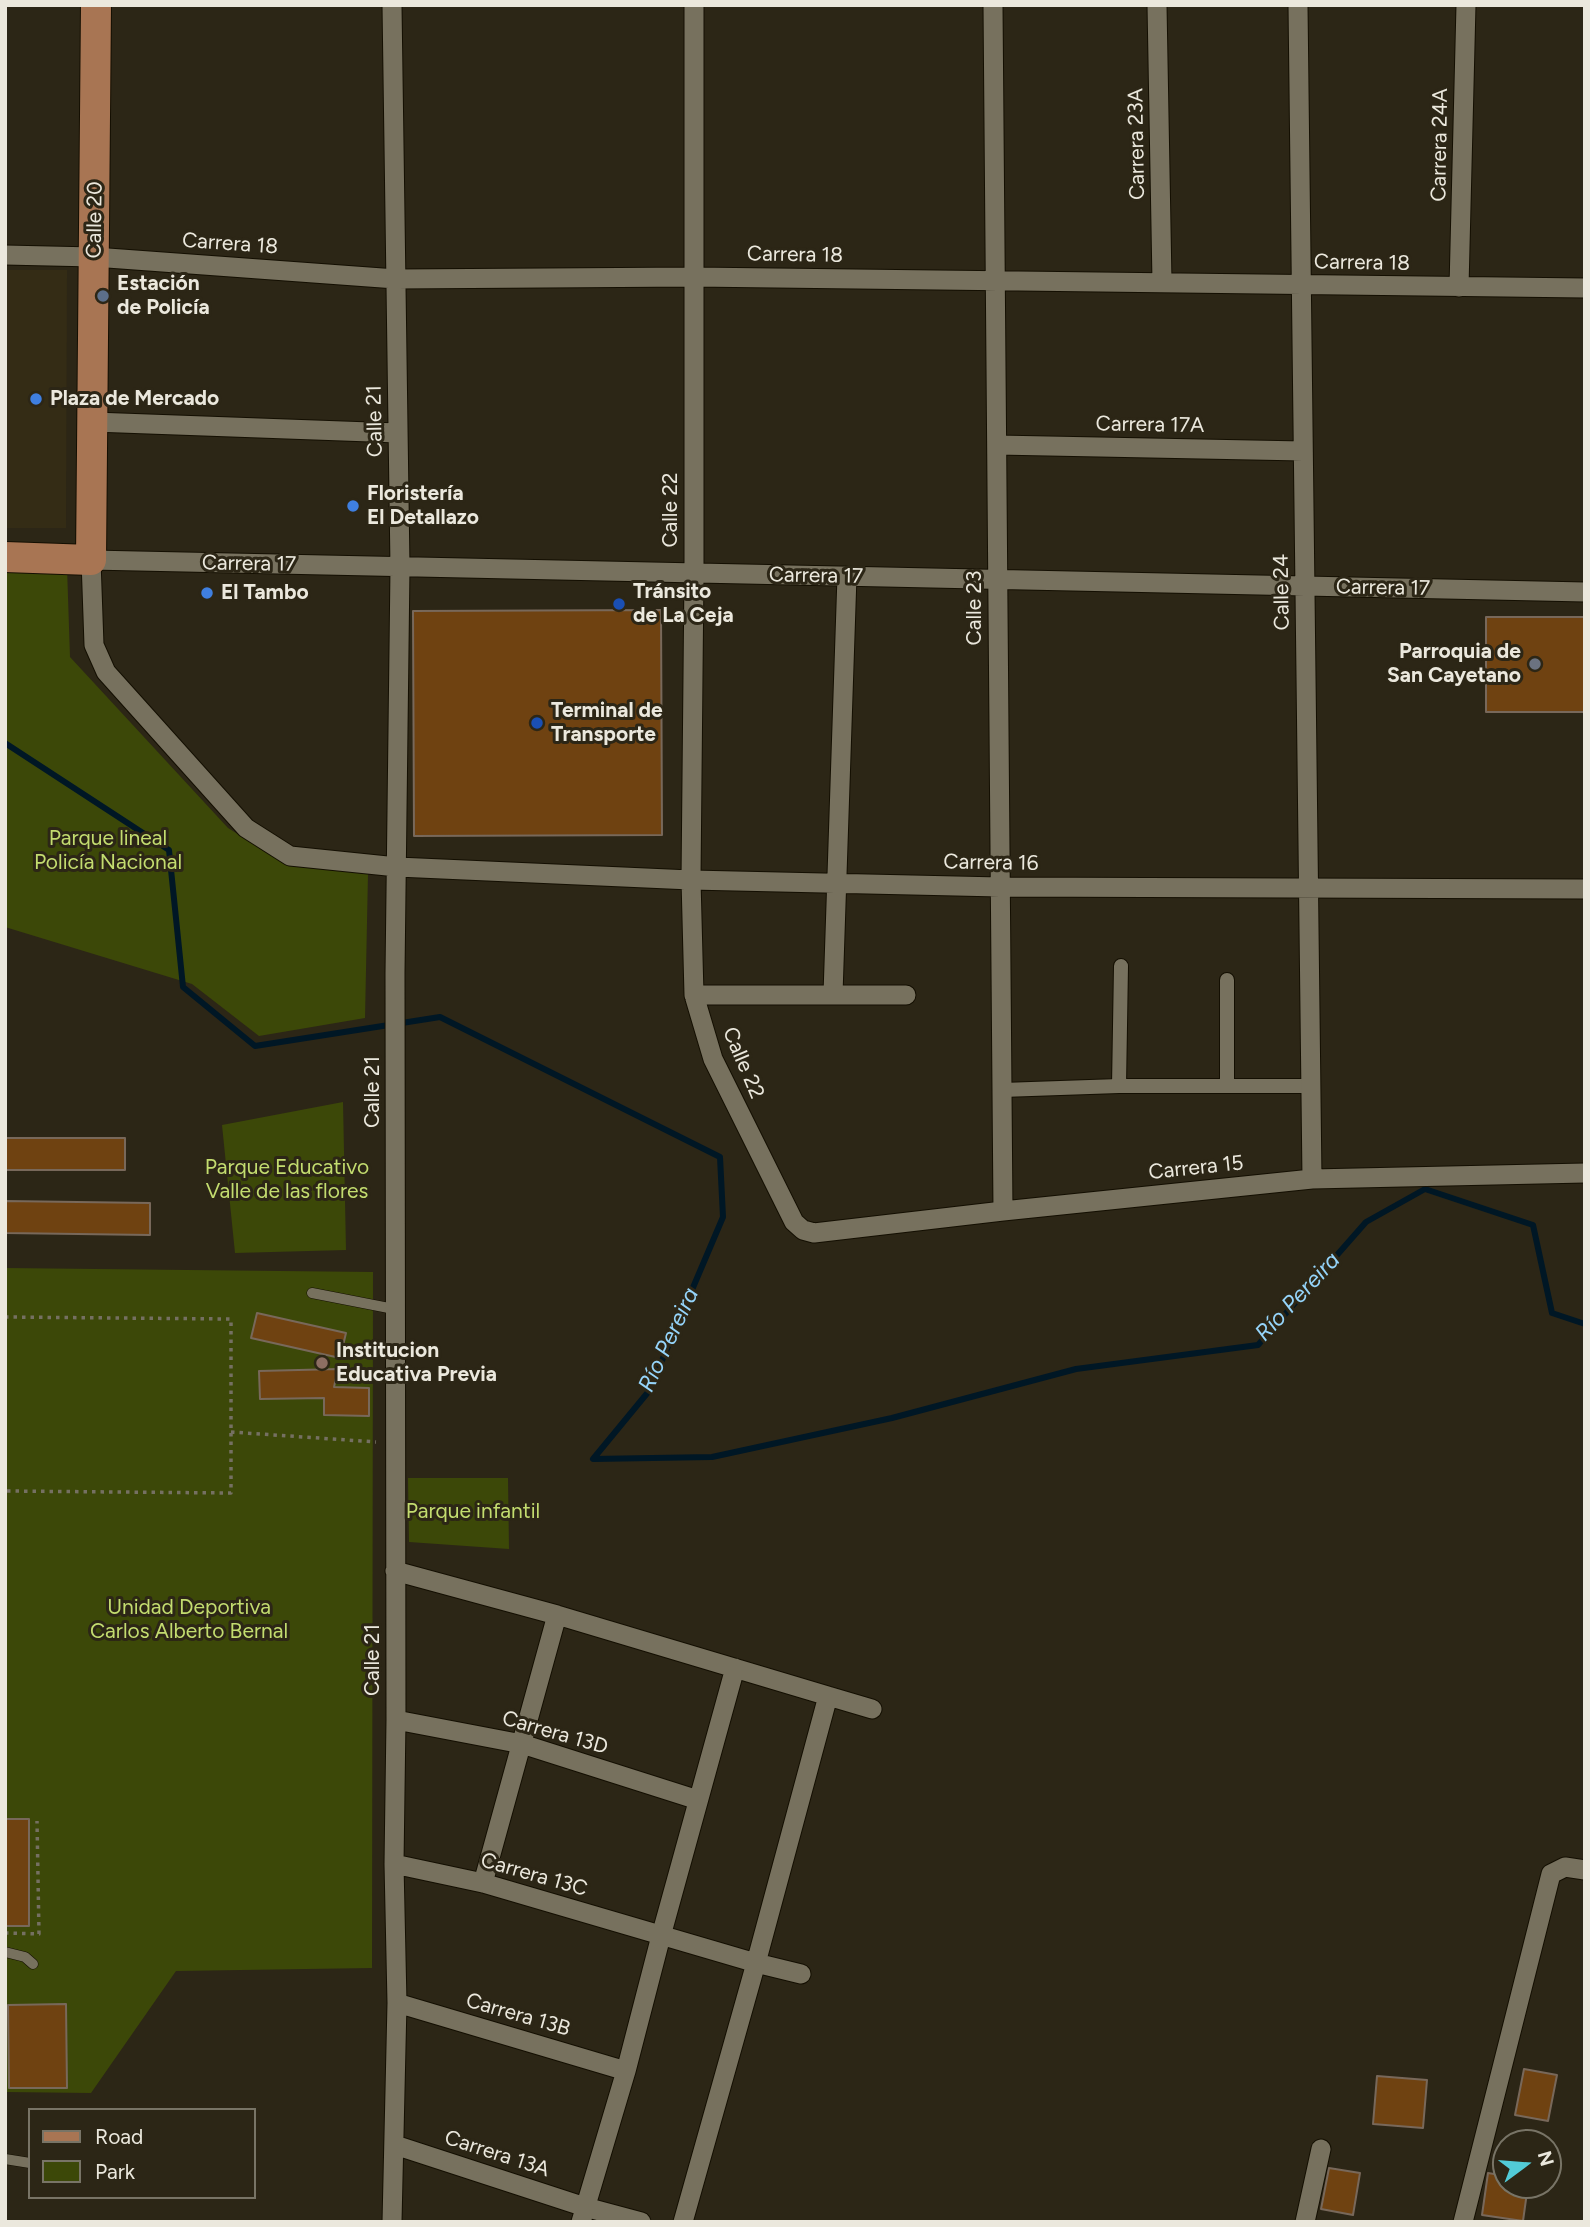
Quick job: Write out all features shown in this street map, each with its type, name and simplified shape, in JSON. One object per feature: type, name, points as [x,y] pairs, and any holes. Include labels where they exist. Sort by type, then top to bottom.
[{"type":"main road","name":"Calle 20","points":[[91,561],[96,5]]},
{"type":"main road","name":"Carrera 17","points":[[5,556],[91,561]]},
{"type":"street","name":"Calle 21","points":[[392,5],[400,567],[394,1309],[394,1864],[397,2003],[392,2222]]},
{"type":"street","name":"Calle 22","points":[[694,5],[691,880],[694,995],[713,1059],[794,1222],[803,1230],[814,1233]]},
{"type":"street","name":"Calle 23","points":[[993,5],[1003,1211]]},
{"type":"street","name":"Carrera 23A","points":[[1157,5],[1162,282]]},
{"type":"street","name":"Calle 24","points":[[1298,5],[1312,1178]]},
{"type":"street","name":"Carrera 24A","points":[[1459,287],[1466,5]]},
{"type":"street","name":"Carrera 18","points":[[5,255],[94,257],[396,279],[694,276],[1585,288]]},
{"type":"street","points":[[93,422],[398,433]]},
{"type":"street","name":"Carrera 17A","points":[[997,445],[1303,451]]},
{"type":"street","name":"Carrera 17","points":[[91,561],[1585,592]]},
{"type":"street","name":"Carrera 16","points":[[91,561],[94,645],[106,672],[246,828],[289,856],[397,867],[691,880],[1000,887],[1585,889]]},
{"type":"street","points":[[833,994],[847,576]]},
{"type":"street","points":[[1119,1086],[1121,966]]},
{"type":"street","points":[[1227,980],[1227,1086]]},
{"type":"street","points":[[694,995],[906,995]]},
{"type":"street","points":[[1002,1090],[1119,1086],[1311,1086]]},
{"type":"street","name":"Carrera 15","points":[[814,1233],[1312,1178],[1585,1173]]},
{"type":"street","points":[[395,1571],[557,1615],[872,1709]]},
{"type":"street","points":[[483,1883],[557,1615]]},
{"type":"street","points":[[583,2214],[626,2071],[735,1668]]},
{"type":"street","points":[[684,2222],[828,1696]]},
{"type":"street","name":"Carrera 13D","points":[[396,1720],[522,1744],[698,1800]]},
{"type":"street","name":"Carrera 13C","points":[[394,1864],[483,1883],[801,1974]]},
{"type":"street","points":[[1463,2222],[1551,1874],[1564,1867],[1585,1870]]},
{"type":"street","name":"Carrera 13B","points":[[397,2003],[626,2071]]},
{"type":"street","name":"Carrera 13A","points":[[395,2145],[583,2214],[641,2222]]},
{"type":"street","points":[[1305,2222],[1321,2149]]},
{"type":"lane","points":[[312,1293],[394,1309]]},
{"type":"lane","points":[[5,1952],[25,1957],[33,1964]]},
{"type":"lane","points":[[5,2159],[28,2163]]},
{"type":"path","points":[[5,1317],[231,1318],[231,1493],[5,1491]]},
{"type":"path","points":[[231,1432],[396,1443]]},
{"type":"path","points":[[5,1933],[39,1934],[37,1821]]},
{"type":"shaded area","name":"Plaza de Mercado","points":[[5,270],[67,270],[66,528],[5,528]]},
{"type":"green space","name":"Parque lineal Policía Nacional","points":[[5,564],[67,567],[70,657],[228,828],[286,864],[368,874],[365,1018],[259,1036],[192,984],[5,927]]},
{"type":"green space","name":"Parque Educativo Valle de las flores","points":[[343,1102],[346,1250],[235,1253],[222,1125]]},
{"type":"green space","name":"Unidad Deportiva Carlos Alberto Bernal","points":[[5,1268],[373,1272],[372,1968],[176,1971],[91,2093],[5,2092]]},
{"type":"green space","name":"Parque infantil","points":[[408,1478],[508,1478],[509,1549],[409,1542]]},
{"type":"building","name":"Terminal de Transporte","points":[[661,610],[662,835],[414,836],[413,611]]},
{"type":"building","name":"Parroquia de San Cayetano","points":[[1486,617],[1585,617],[1585,712],[1486,712]]},
{"type":"building","points":[[5,1138],[125,1138],[125,1170],[5,1170]]},
{"type":"building","points":[[5,1201],[150,1203],[150,1235],[5,1233]]},
{"type":"building","points":[[257,1313],[346,1333],[340,1358],[251,1338]]},
{"type":"building","points":[[338,1369],[334,1387],[369,1388],[369,1416],[324,1415],[324,1398],[260,1399],[259,1371]]},
{"type":"building","points":[[5,1819],[29,1819],[29,1926],[5,1926]]},
{"type":"building","points":[[66,2004],[67,2088],[9,2088],[8,2005]]},
{"type":"building","points":[[1524,2069],[1557,2075],[1548,2121],[1515,2115]]},
{"type":"building","points":[[1377,2076],[1427,2080],[1423,2128],[1373,2124]]},
{"type":"building","points":[[1329,2168],[1360,2173],[1353,2215],[1321,2209]]},
{"type":"building","points":[[1488,2173],[1492,2174],[1492,2199],[1526,2199],[1523,2221],[1482,2215]]},
{"type":"waterway","name":"Río Pereira","points":[[5,743],[169,850],[183,987],[255,1046],[440,1017],[720,1157],[723,1217],[649,1391],[593,1459],[712,1457],[892,1418],[1076,1369],[1258,1345],[1366,1222],[1425,1189],[1533,1225],[1552,1313],[1585,1324]]},
{"type":"place","name":"Estación de Policía","points":[[103,296]]},
{"type":"place","name":"Plaza de Mercado","points":[[36,399]]},
{"type":"place","name":"Floristería El Detallazo","points":[[353,506]]},
{"type":"place","name":"El Tambo","points":[[207,593]]},
{"type":"place","name":"Tránsito de La Ceja","points":[[619,604]]},
{"type":"place","name":"Parroquia de San Cayetano","points":[[1535,664]]},
{"type":"place","name":"Terminal de Transporte","points":[[537,723]]},
{"type":"place","name":"Institucion Educativa Previa","points":[[322,1363]]}]
